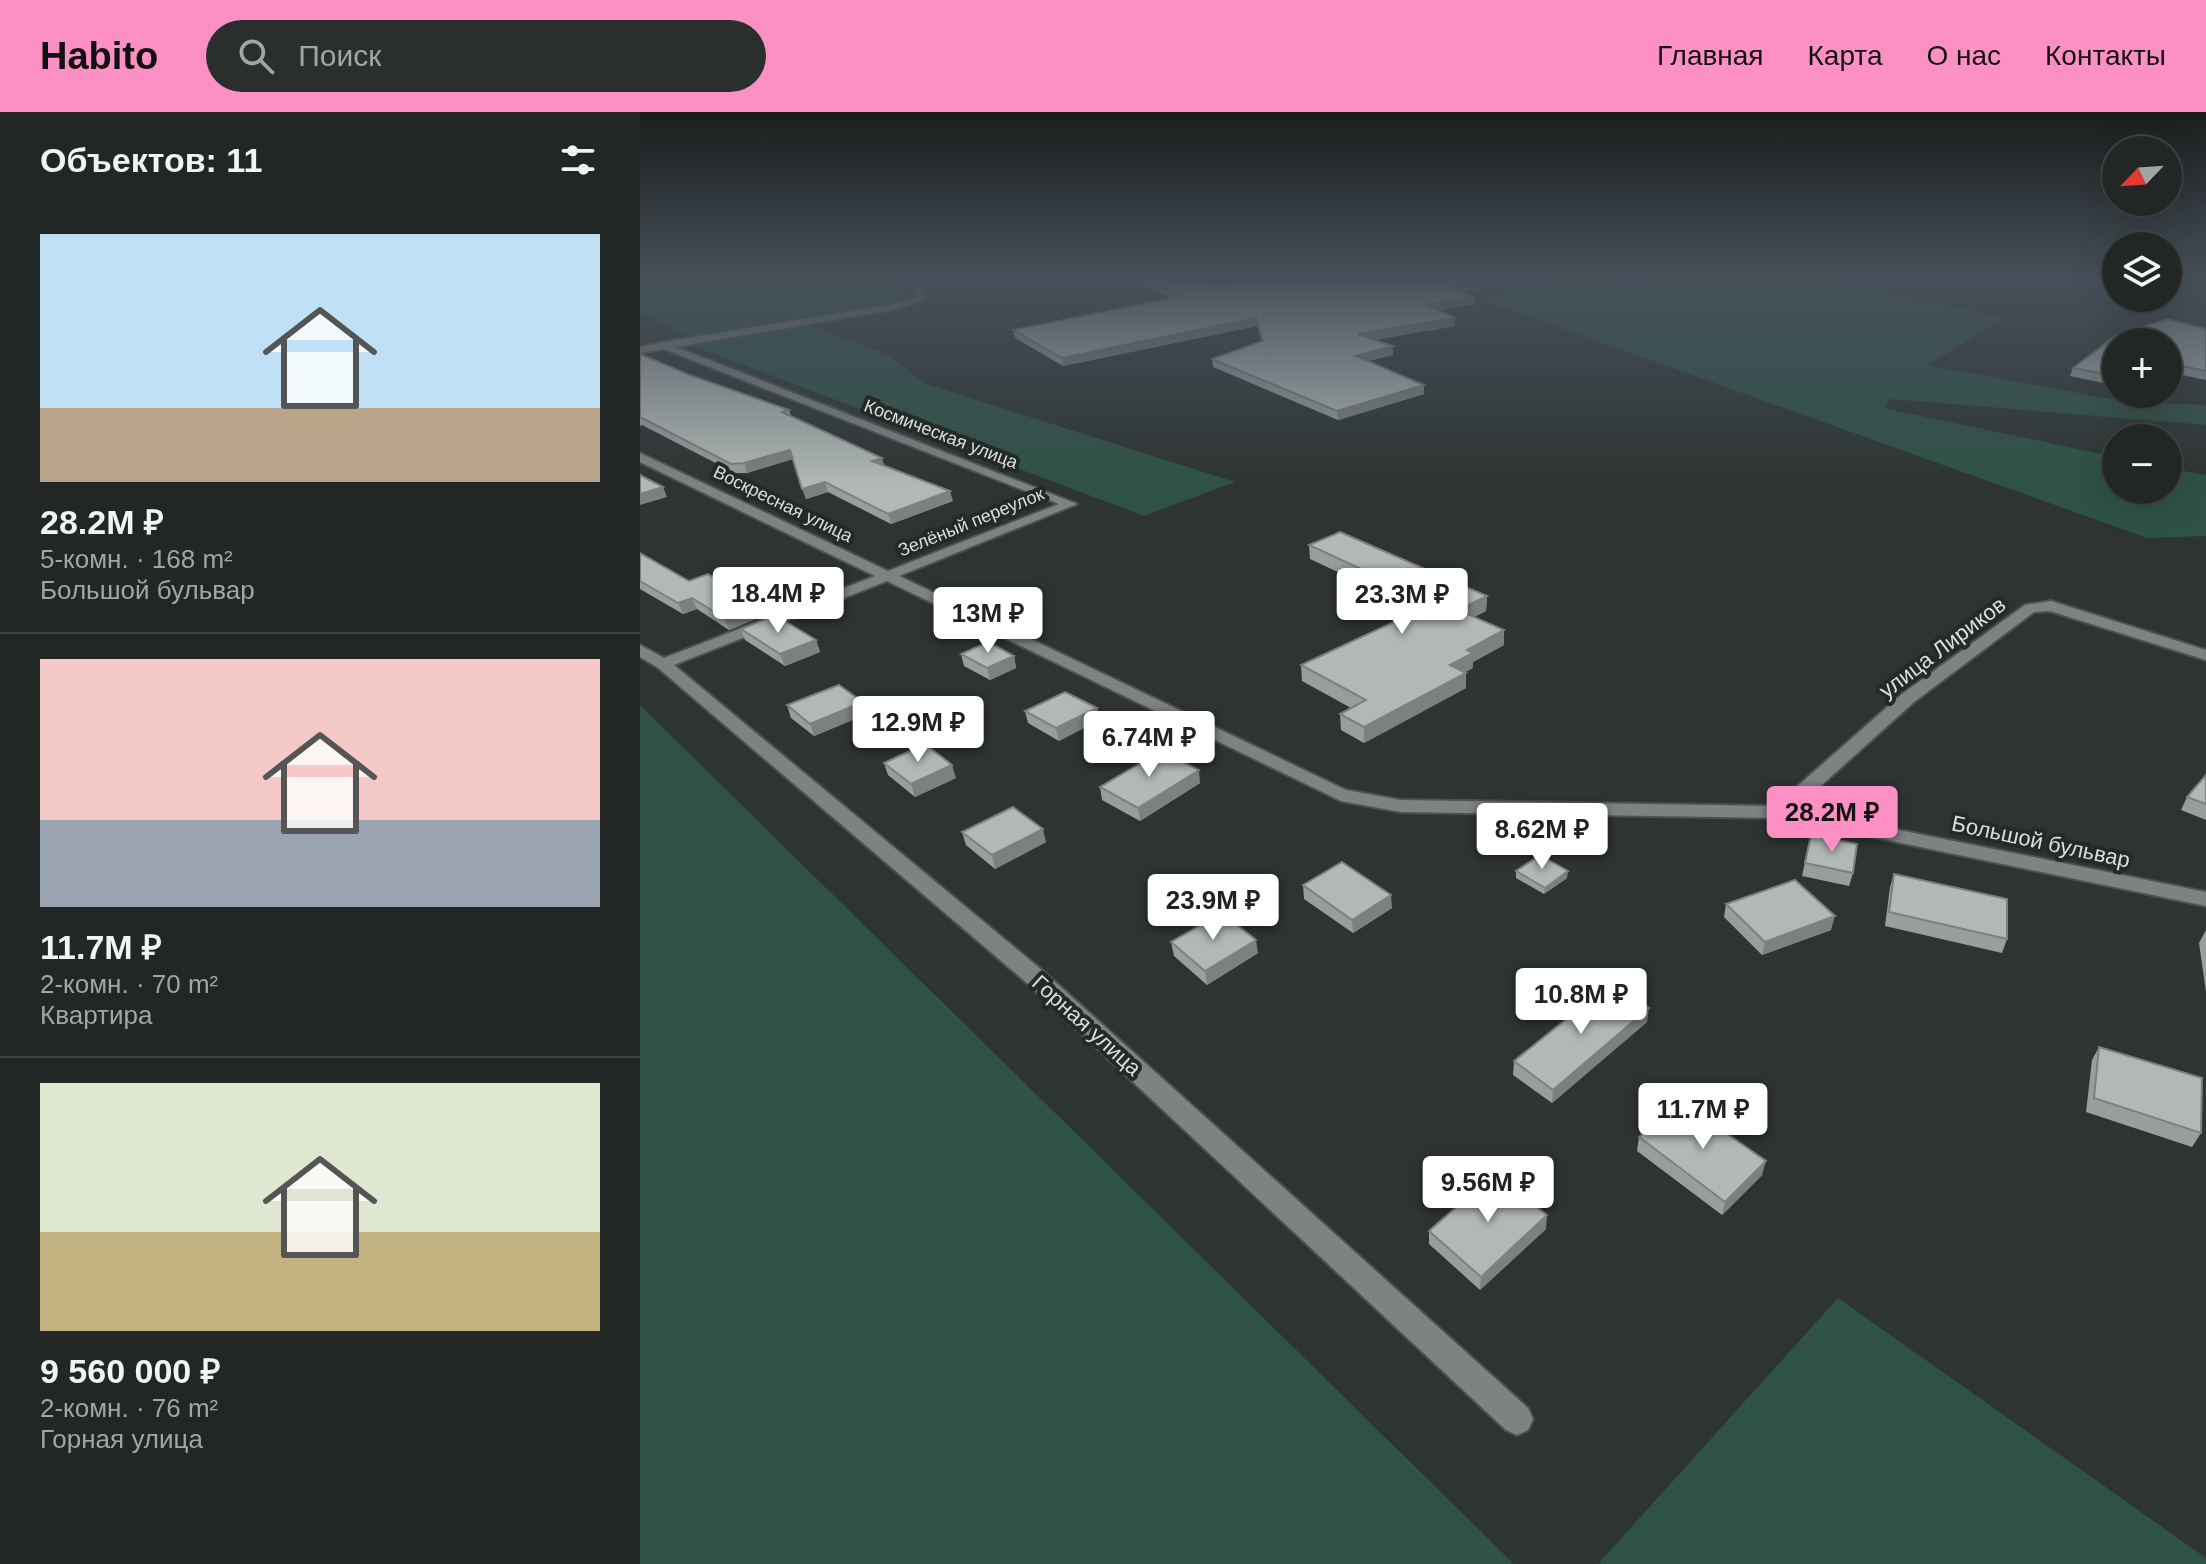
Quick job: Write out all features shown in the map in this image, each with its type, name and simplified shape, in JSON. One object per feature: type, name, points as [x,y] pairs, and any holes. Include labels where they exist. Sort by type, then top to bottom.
[{"type":"street","name":"Космическая улица","points":[[670,348],[1071,504]]},
{"type":"street","name":"Воскресная улица","points":[[640,457],[1341,795]]},
{"type":"street","name":"Зелёный переулок","points":[[663,664],[1071,504]]},
{"type":"street","name":"улица Лириков","points":[[1780,812],[1908,698],[2030,608],[2051,606],[2206,655]]},
{"type":"street","name":"Горная улица","points":[[640,650],[663,664],[1035,977],[1517,1419]]},
{"type":"street","name":"Большой бульвар","points":[[1341,795],[1401,806],[1780,812],[2206,899]]},
{"type":"green space","points":[[698,348],[870,348],[887,354],[923,383],[1235,482],[1144,516]]},
{"type":"green space","points":[[1616,348],[1956,348],[1927,365],[2102,397],[2102,408],[2206,405],[2206,425],[1891,399],[1883,408],[2102,454],[2102,504],[2182,504],[2182,471],[2206,475],[2206,536],[2147,538]]},
{"type":"green space","points":[[640,705],[1514,1564],[640,1564]]},
{"type":"green space","points":[[1838,1298],[2206,1558],[2206,1564],[1598,1564]]},
{"type":"building","points":[[1044,348],[1112,348],[1062,358]]},
{"type":"building","points":[[1244,348],[1386,348],[1356,356],[1424,385],[1337,411],[1212,359]]},
{"type":"building","points":[[2102,348],[2102,373],[2073,368]]},
{"type":"building","points":[[2182,348],[2206,348],[2206,371],[2182,366]]},
{"type":"building","points":[[640,354],[789,410],[782,412],[882,458],[872,461],[950,491],[888,514],[825,482],[802,489],[790,450],[731,464],[640,417]]},
{"type":"building","points":[[640,475],[663,487],[640,494]]},
{"type":"building","points":[[1340,532],[1487,596],[1458,610],[1504,630],[1467,650],[1473,653],[1450,665],[1466,673],[1364,727],[1340,714],[1366,700],[1301,665],[1435,603],[1309,545]]},
{"type":"building","points":[[640,553],[689,581],[708,574],[758,605],[724,618],[692,598],[678,603],[640,581]]},
{"type":"building","points":[[775,615],[816,640],[780,654],[741,629]]},
{"type":"building","points":[[988,642],[1014,656],[987,668],[961,654]]},
{"type":"building","points":[[839,685],[863,702],[810,724],[787,705]]},
{"type":"building","points":[[1065,692],[1097,708],[1056,728],[1025,711]]},
{"type":"building","points":[[925,744],[952,765],[911,784],[884,763]]},
{"type":"building","points":[[1161,751],[1199,770],[1138,808],[1100,787]]},
{"type":"building","points":[[2206,775],[2206,804],[2187,797]]},
{"type":"building","points":[[1013,807],[1043,829],[992,855],[962,832]]},
{"type":"building","points":[[1811,835],[1857,844],[1853,873],[1805,863]]},
{"type":"building","points":[[1540,855],[1568,871],[1545,888],[1516,871]]},
{"type":"building","points":[[1342,862],[1391,895],[1352,920],[1303,885]]},
{"type":"building","points":[[1894,874],[2007,899],[2007,939],[1889,912]]},
{"type":"building","points":[[1795,880],[1835,916],[1765,942],[1726,904]]},
{"type":"building","points":[[1222,913],[1256,940],[1205,971],[1171,942]]},
{"type":"building","points":[[1610,984],[1649,1008],[1553,1090],[1514,1061]]},
{"type":"building","points":[[2099,1047],[2202,1078],[2201,1133],[2094,1098]]},
{"type":"building","points":[[1680,1101],[1766,1161],[1725,1202],[1639,1137]]},
{"type":"building","points":[[1495,1173],[1547,1215],[1481,1277],[1429,1231]]}]
